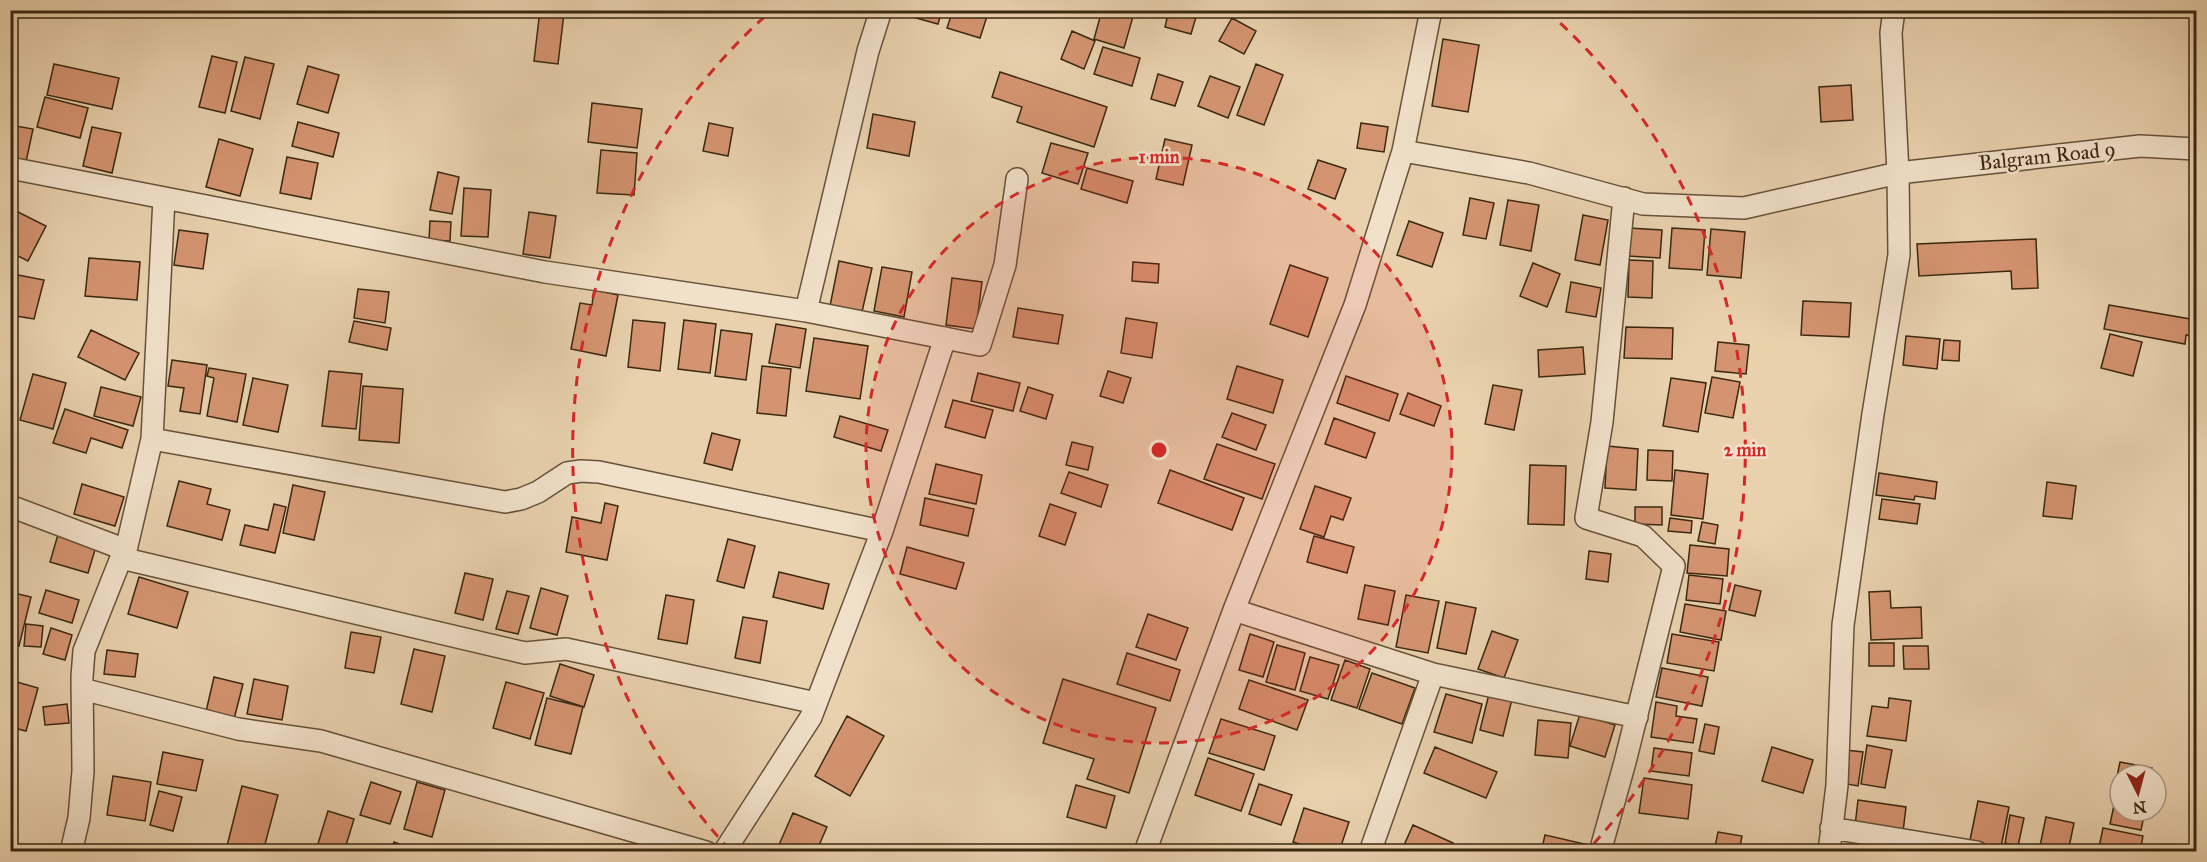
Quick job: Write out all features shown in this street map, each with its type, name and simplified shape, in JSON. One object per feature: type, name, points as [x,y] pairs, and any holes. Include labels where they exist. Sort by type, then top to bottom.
[{"type":"street","points":[[806,310],[868,51],[881,10]]},
{"type":"street","points":[[1145,852],[1234,610],[1355,305],[1403,152],[1431,10]]},
{"type":"street","points":[[1828,852],[1837,785],[1843,625],[1873,414],[1899,255],[1892,33],[1894,10]]},
{"type":"street","name":"Balgram Road 9","points":[[1403,152],[1529,173],[1643,204],[1744,208],[1898,173],[2140,146],[2196,148]]},
{"type":"street","points":[[10,168],[545,272],[806,310],[980,345],[1005,265],[1017,179]]},
{"type":"street","points":[[71,852],[79,818],[83,771],[84,651],[123,554],[152,439],[164,198]]},
{"type":"street","points":[[1600,852],[1637,717],[1674,567],[1643,536],[1586,518],[1602,422],[1624,198]]},
{"type":"street","points":[[724,852],[811,717],[882,531],[945,338]]},
{"type":"street","points":[[152,439],[505,501],[521,499],[538,492],[567,473],[599,472],[882,531]]},
{"type":"street","points":[[10,506],[123,554],[525,652],[566,649],[816,703]]},
{"type":"street","points":[[1234,610],[1433,674],[1637,717]]},
{"type":"street","points":[[1370,852],[1433,674]]},
{"type":"street","points":[[82,689],[238,729],[321,741],[706,852]]},
{"type":"street","points":[[1831,828],[1977,852]]},
{"type":"building","points":[[123,10],[150,10],[150,17],[123,15]]},
{"type":"building","points":[[540,10],[564,13],[558,64],[534,61]]},
{"type":"building","points":[[894,10],[942,10],[938,24],[894,12]]},
{"type":"building","points":[[953,10],[989,10],[980,38],[947,28]]},
{"type":"building","points":[[1102,10],[1127,10],[1134,13],[1124,48],[1094,39]]},
{"type":"building","points":[[1169,10],[1198,10],[1191,34],[1165,27]]},
{"type":"building","points":[[1232,18],[1256,31],[1244,54],[1219,41]]},
{"type":"building","points":[[1072,31],[1095,41],[1084,69],[1061,59]]},
{"type":"building","points":[[1443,39],[1479,45],[1468,112],[1432,106]]},
{"type":"building","points":[[1103,47],[1140,58],[1132,86],[1094,74]]},
{"type":"building","points":[[212,56],[237,62],[225,113],[199,107]]},
{"type":"building","points":[[245,57],[274,64],[260,119],[231,111]]},
{"type":"building","points":[[54,64],[119,78],[112,109],[47,95]]},
{"type":"building","points":[[1256,64],[1283,75],[1264,125],[1237,115]]},
{"type":"building","points":[[308,66],[339,75],[328,113],[297,104]]},
{"type":"building","points":[[1000,72],[1107,107],[1094,147],[1017,122],[1022,107],[992,97]]},
{"type":"building","points":[[1158,74],[1183,82],[1175,106],[1151,99]]},
{"type":"building","points":[[1210,76],[1240,87],[1228,118],[1198,106]]},
{"type":"building","points":[[1851,85],[1853,120],[1821,122],[1819,87]]},
{"type":"building","points":[[45,97],[88,108],[80,138],[37,127]]},
{"type":"building","points":[[592,103],[642,109],[637,148],[588,142]]},
{"type":"building","points":[[873,114],[915,122],[909,156],[867,148]]},
{"type":"building","points":[[298,122],[339,133],[333,157],[292,146]]},
{"type":"building","points":[[709,123],[733,128],[728,156],[703,151]]},
{"type":"building","points":[[1361,123],[1388,127],[1384,152],[1357,148]]},
{"type":"building","points":[[10,125],[33,129],[26,162],[10,159]]},
{"type":"building","points":[[92,127],[121,133],[112,173],[83,166]]},
{"type":"building","points":[[219,139],[253,149],[240,196],[206,187]]},
{"type":"building","points":[[1165,139],[1192,145],[1183,185],[1156,179]]},
{"type":"building","points":[[1051,143],[1088,153],[1078,184],[1042,173]]},
{"type":"building","points":[[601,150],[637,153],[634,195],[597,193]]},
{"type":"building","points":[[287,157],[318,163],[311,199],[280,193]]},
{"type":"building","points":[[1318,160],[1346,169],[1335,199],[1308,189]]},
{"type":"building","points":[[1087,168],[1133,181],[1127,203],[1081,189]]},
{"type":"building","points":[[438,172],[459,177],[452,214],[430,210]]},
{"type":"building","points":[[464,188],[491,190],[488,237],[461,236]]},
{"type":"building","points":[[1470,198],[1494,203],[1486,239],[1463,235]]},
{"type":"building","points":[[1508,200],[1539,205],[1531,251],[1500,245]]},
{"type":"building","points":[[16,211],[46,226],[28,261],[10,252],[10,222]]},
{"type":"building","points":[[529,212],[556,216],[550,258],[523,254]]},
{"type":"building","points":[[1583,215],[1608,220],[1600,265],[1575,260]]},
{"type":"building","points":[[430,221],[451,222],[450,241],[429,240]]},
{"type":"building","points":[[1409,221],[1443,233],[1432,267],[1397,255]]},
{"type":"building","points":[[1629,228],[1662,230],[1660,258],[1628,256]]},
{"type":"building","points":[[1672,228],[1705,230],[1702,270],[1669,268]]},
{"type":"building","points":[[1711,229],[1745,232],[1741,278],[1707,275]]},
{"type":"building","points":[[179,230],[208,234],[203,269],[174,265]]},
{"type":"building","points":[[2036,239],[2038,288],[2012,289],[2011,271],[1919,276],[1917,244]]},
{"type":"building","points":[[89,258],[140,262],[137,300],[85,296]]},
{"type":"building","points":[[1629,260],[1653,261],[1652,298],[1628,297]]},
{"type":"building","points":[[839,261],[872,268],[862,312],[830,306]]},
{"type":"building","points":[[1133,262],[1159,264],[1158,283],[1132,281]]},
{"type":"building","points":[[1533,263],[1560,274],[1547,307],[1520,296]]},
{"type":"building","points":[[1290,265],[1328,278],[1308,337],[1270,324]]},
{"type":"building","points":[[882,267],[912,272],[904,317],[874,311]]},
{"type":"building","points":[[18,275],[44,280],[34,319],[10,315],[10,305]]},
{"type":"building","points":[[952,278],[982,282],[976,329],[946,325]]},
{"type":"building","points":[[1571,282],[1601,288],[1596,317],[1566,312]]},
{"type":"building","points":[[358,289],[389,292],[385,323],[354,318]]},
{"type":"building","points":[[594,290],[618,295],[606,356],[571,349],[580,303],[592,305]]},
{"type":"building","points":[[1803,301],[1851,303],[1849,337],[1801,335]]},
{"type":"building","points":[[2109,305],[2196,320],[2195,337],[2186,335],[2185,344],[2104,329]]},
{"type":"building","points":[[1018,308],[1063,315],[1058,344],[1013,337]]},
{"type":"building","points":[[1126,318],[1157,323],[1152,358],[1121,353]]},
{"type":"building","points":[[633,320],[665,323],[660,371],[628,367]]},
{"type":"building","points":[[684,320],[716,324],[710,373],[678,369]]},
{"type":"building","points":[[354,321],[391,328],[387,350],[349,342]]},
{"type":"building","points":[[776,324],[806,329],[800,368],[769,363]]},
{"type":"building","points":[[1626,327],[1673,328],[1672,359],[1624,358]]},
{"type":"building","points":[[91,330],[139,353],[125,380],[78,357]]},
{"type":"building","points":[[721,330],[752,334],[746,380],[715,376]]},
{"type":"building","points":[[2110,334],[2142,342],[2133,376],[2101,368]]},
{"type":"building","points":[[1906,336],[1940,339],[1937,369],[1903,365]]},
{"type":"building","points":[[814,338],[868,346],[860,399],[806,391]]},
{"type":"building","points":[[1944,340],[1960,341],[1959,361],[1942,360]]},
{"type":"building","points":[[1718,342],[1749,345],[1746,374],[1715,371]]},
{"type":"building","points":[[1583,347],[1585,374],[1539,377],[1538,350]]},
{"type":"building","points":[[172,360],[207,365],[200,414],[180,411],[184,388],[168,386]]},
{"type":"building","points":[[762,366],[791,369],[786,416],[757,413]]},
{"type":"building","points":[[1237,366],[1283,380],[1273,413],[1227,399]]},
{"type":"building","points":[[209,368],[246,374],[237,422],[207,416],[214,378],[207,376]]},
{"type":"building","points":[[329,371],[362,374],[356,429],[322,426]]},
{"type":"building","points":[[1108,371],[1131,378],[1123,403],[1100,396]]},
{"type":"building","points":[[978,373],[1020,383],[1013,411],[971,401]]},
{"type":"building","points":[[33,374],[66,383],[53,429],[20,420]]},
{"type":"building","points":[[1346,376],[1398,394],[1389,421],[1337,403]]},
{"type":"building","points":[[1712,377],[1740,382],[1733,418],[1705,413]]},
{"type":"building","points":[[253,378],[288,385],[278,432],[243,425]]},
{"type":"building","points":[[1671,378],[1706,383],[1698,432],[1663,426]]},
{"type":"building","points":[[1493,385],[1522,390],[1514,430],[1485,424]]},
{"type":"building","points":[[363,386],[403,389],[399,443],[359,440]]},
{"type":"building","points":[[101,387],[141,397],[133,426],[94,416]]},
{"type":"building","points":[[1028,387],[1053,395],[1046,419],[1020,411]]},
{"type":"building","points":[[1408,393],[1441,406],[1434,426],[1400,414]]},
{"type":"building","points":[[953,400],[993,410],[985,438],[945,427]]},
{"type":"building","points":[[65,409],[128,430],[122,448],[91,438],[86,453],[53,443]]},
{"type":"building","points":[[1232,413],[1266,425],[1256,450],[1222,437]]},
{"type":"building","points":[[840,416],[888,430],[881,451],[834,437]]},
{"type":"building","points":[[1334,418],[1375,433],[1366,458],[1325,444]]},
{"type":"building","points":[[712,433],[740,440],[732,470],[704,463]]},
{"type":"building","points":[[1072,442],[1093,447],[1088,470],[1066,465]]},
{"type":"building","points":[[1217,444],[1275,464],[1262,499],[1204,479]]},
{"type":"building","points":[[1607,446],[1638,449],[1636,490],[1605,488]]},
{"type":"building","points":[[1648,450],[1673,451],[1672,481],[1647,480]]},
{"type":"building","points":[[936,464],[982,475],[976,504],[929,494]]},
{"type":"building","points":[[1530,465],[1566,466],[1564,525],[1528,524]]},
{"type":"building","points":[[1170,470],[1244,498],[1232,530],[1158,503]]},
{"type":"building","points":[[1675,470],[1708,474],[1703,519],[1671,515]]},
{"type":"building","points":[[1069,472],[1108,485],[1101,507],[1061,493]]},
{"type":"building","points":[[1879,473],[1937,482],[1935,499],[1915,496],[1914,500],[1876,495]]},
{"type":"building","points":[[179,481],[211,489],[207,504],[230,510],[222,540],[167,526]]},
{"type":"building","points":[[2047,482],[2076,486],[2072,519],[2043,516]]},
{"type":"building","points":[[82,484],[124,497],[115,526],[74,514]]},
{"type":"building","points":[[293,485],[325,492],[314,540],[283,533]]},
{"type":"building","points":[[1315,486],[1351,498],[1343,520],[1331,516],[1324,537],[1300,529]]},
{"type":"building","points":[[925,498],[974,509],[968,536],[920,525]]},
{"type":"building","points":[[1882,499],[1920,504],[1917,524],[1879,519]]},
{"type":"building","points":[[605,503],[618,506],[607,560],[566,552],[572,517],[601,523]]},
{"type":"building","points":[[274,504],[286,507],[275,553],[240,545],[245,525],[268,530]]},
{"type":"building","points":[[1050,504],[1076,513],[1065,545],[1039,536]]},
{"type":"building","points":[[1635,507],[1662,507],[1662,525],[1635,524]]},
{"type":"building","points":[[1670,518],[1692,521],[1691,533],[1668,531]]},
{"type":"building","points":[[1702,522],[1718,525],[1715,544],[1698,541]]},
{"type":"building","points":[[59,531],[97,543],[88,573],[50,562]]},
{"type":"building","points":[[1314,536],[1354,547],[1347,573],[1307,562]]},
{"type":"building","points":[[728,539],[755,546],[744,588],[717,581]]},
{"type":"building","points":[[1690,545],[1729,549],[1727,576],[1687,573]]},
{"type":"building","points":[[907,547],[964,563],[956,589],[900,574]]},
{"type":"building","points":[[1589,551],[1611,554],[1608,582],[1586,579]]},
{"type":"building","points":[[779,572],[829,584],[823,609],[773,597]]},
{"type":"building","points":[[465,573],[493,579],[483,620],[455,613]]},
{"type":"building","points":[[1689,575],[1723,579],[1720,604],[1686,600]]},
{"type":"building","points":[[139,577],[188,592],[177,628],[128,614]]},
{"type":"building","points":[[1365,585],[1395,591],[1388,625],[1358,619]]},
{"type":"building","points":[[1735,585],[1761,591],[1755,616],[1729,610]]},
{"type":"building","points":[[541,588],[568,596],[557,635],[530,628]]},
{"type":"building","points":[[46,590],[79,600],[72,623],[39,613]]},
{"type":"building","points":[[507,591],[529,596],[518,634],[496,629]]},
{"type":"building","points":[[1890,591],[1891,608],[1921,607],[1922,638],[1871,640],[1869,592]]},
{"type":"building","points":[[10,592],[31,597],[19,646],[10,644]]},
{"type":"building","points":[[666,595],[694,600],[687,644],[658,639]]},
{"type":"building","points":[[1406,595],[1439,601],[1428,653],[1396,647]]},
{"type":"building","points":[[1446,602],[1476,608],[1466,654],[1437,648]]},
{"type":"building","points":[[1685,604],[1726,611],[1721,640],[1680,632]]},
{"type":"building","points":[[1148,614],[1188,628],[1176,660],[1136,647]]},
{"type":"building","points":[[743,617],[767,621],[760,663],[735,658]]},
{"type":"building","points":[[26,624],[43,626],[41,647],[24,646]]},
{"type":"building","points":[[51,628],[72,635],[65,660],[43,654]]},
{"type":"building","points":[[1492,631],[1518,640],[1504,678],[1478,669]]},
{"type":"building","points":[[351,632],[381,637],[374,673],[345,668]]},
{"type":"building","points":[[1250,634],[1274,642],[1263,677],[1239,670]]},
{"type":"building","points":[[1672,634],[1719,642],[1714,671],[1667,663]]},
{"type":"building","points":[[1869,643],[1894,643],[1894,666],[1869,666]]},
{"type":"building","points":[[1277,645],[1305,653],[1295,690],[1266,682]]},
{"type":"building","points":[[1903,646],[1928,646],[1929,669],[1904,669]]},
{"type":"building","points":[[414,649],[445,656],[432,712],[401,704]]},
{"type":"building","points":[[107,650],[138,654],[135,677],[104,674]]},
{"type":"building","points":[[1127,653],[1180,670],[1170,701],[1117,684]]},
{"type":"building","points":[[1310,657],[1339,665],[1328,699],[1300,691]]},
{"type":"building","points":[[1345,660],[1370,669],[1357,708],[1331,700]]},
{"type":"building","points":[[560,664],[594,675],[584,707],[550,696]]},
{"type":"building","points":[[1662,668],[1708,677],[1702,706],[1656,697]]},
{"type":"building","points":[[1372,673],[1415,688],[1402,724],[1359,709]]},
{"type":"building","points":[[214,677],[243,684],[233,723],[205,716]]},
{"type":"building","points":[[254,679],[288,686],[282,720],[247,714]]},
{"type":"building","points":[[1063,679],[1156,708],[1129,793],[1087,779],[1094,759],[1043,743]]},
{"type":"building","points":[[10,680],[38,688],[26,731],[10,727]]},
{"type":"building","points":[[1249,680],[1308,700],[1297,730],[1239,709]]},
{"type":"building","points":[[506,682],[544,693],[530,739],[493,728]]},
{"type":"building","points":[[1446,694],[1482,704],[1472,743],[1434,732]]},
{"type":"building","points":[[1489,694],[1512,699],[1503,736],[1480,730]]},
{"type":"building","points":[[547,698],[583,707],[571,754],[535,745]]},
{"type":"building","points":[[1889,698],[1911,701],[1906,741],[1867,736],[1872,706],[1888,708]]},
{"type":"building","points":[[1656,702],[1677,706],[1676,716],[1697,719],[1693,743],[1651,737]]},
{"type":"building","points":[[67,704],[69,723],[45,725],[43,707]]},
{"type":"building","points":[[1580,714],[1615,725],[1605,757],[1570,746]]},
{"type":"building","points":[[847,716],[884,736],[850,796],[815,776]]},
{"type":"building","points":[[1221,719],[1275,736],[1264,770],[1209,753]]},
{"type":"building","points":[[1538,720],[1571,723],[1568,758],[1535,755]]},
{"type":"building","points":[[1705,724],[1719,727],[1714,754],[1699,751]]},
{"type":"building","points":[[1867,745],[1892,750],[1885,788],[1861,784]]},
{"type":"building","points":[[1435,747],[1497,772],[1486,798],[1424,773]]},
{"type":"building","points":[[1772,747],[1813,760],[1803,793],[1762,781]]},
{"type":"building","points":[[1654,748],[1692,753],[1689,776],[1651,771]]},
{"type":"building","points":[[1846,750],[1863,752],[1858,786],[1841,783]]},
{"type":"building","points":[[163,752],[203,760],[196,791],[157,784]]},
{"type":"building","points":[[1208,758],[1254,774],[1241,811],[1195,795]]},
{"type":"building","points":[[113,776],[151,782],[145,821],[107,815]]},
{"type":"building","points":[[1644,778],[1692,785],[1688,819],[1639,813]]},
{"type":"building","points":[[371,782],[401,792],[390,824],[360,815]]},
{"type":"building","points":[[417,782],[445,790],[432,837],[404,829]]},
{"type":"building","points":[[1259,784],[1292,795],[1281,825],[1249,814]]},
{"type":"building","points":[[1076,785],[1115,796],[1106,828],[1067,817]]},
{"type":"building","points":[[242,786],[278,795],[263,852],[226,850]]},
{"type":"building","points":[[159,791],[182,797],[173,831],[150,825]]},
{"type":"building","points":[[1858,800],[1906,807],[1903,832],[1855,826]]},
{"type":"building","points":[[1978,801],[2009,807],[2000,852],[1969,845]]},
{"type":"building","points":[[1304,808],[1349,822],[1339,852],[1324,852],[1293,842]]},
{"type":"building","points":[[328,811],[354,819],[344,852],[331,852],[317,847]]},
{"type":"building","points":[[793,813],[827,827],[816,852],[789,852],[778,847]]},
{"type":"building","points":[[2010,815],[2024,818],[2018,846],[2005,843]]},
{"type":"building","points":[[2046,817],[2074,823],[2068,852],[2040,846]]},
{"type":"building","points":[[2110,823],[2142,823],[2141,830]]},
{"type":"building","points":[[1413,825],[1453,843],[1450,852],[1401,852]]},
{"type":"building","points":[[2103,828],[2143,836],[2140,852],[2098,852]]},
{"type":"building","points":[[1718,832],[1742,836],[1739,852],[1714,852]]},
{"type":"building","points":[[1545,835],[1589,845],[1588,852],[1541,852]]},
{"type":"building","points":[[394,842],[420,852],[391,852]]},
{"type":"building","points":[[1858,843],[1905,851],[1905,852],[1856,852]]}]
